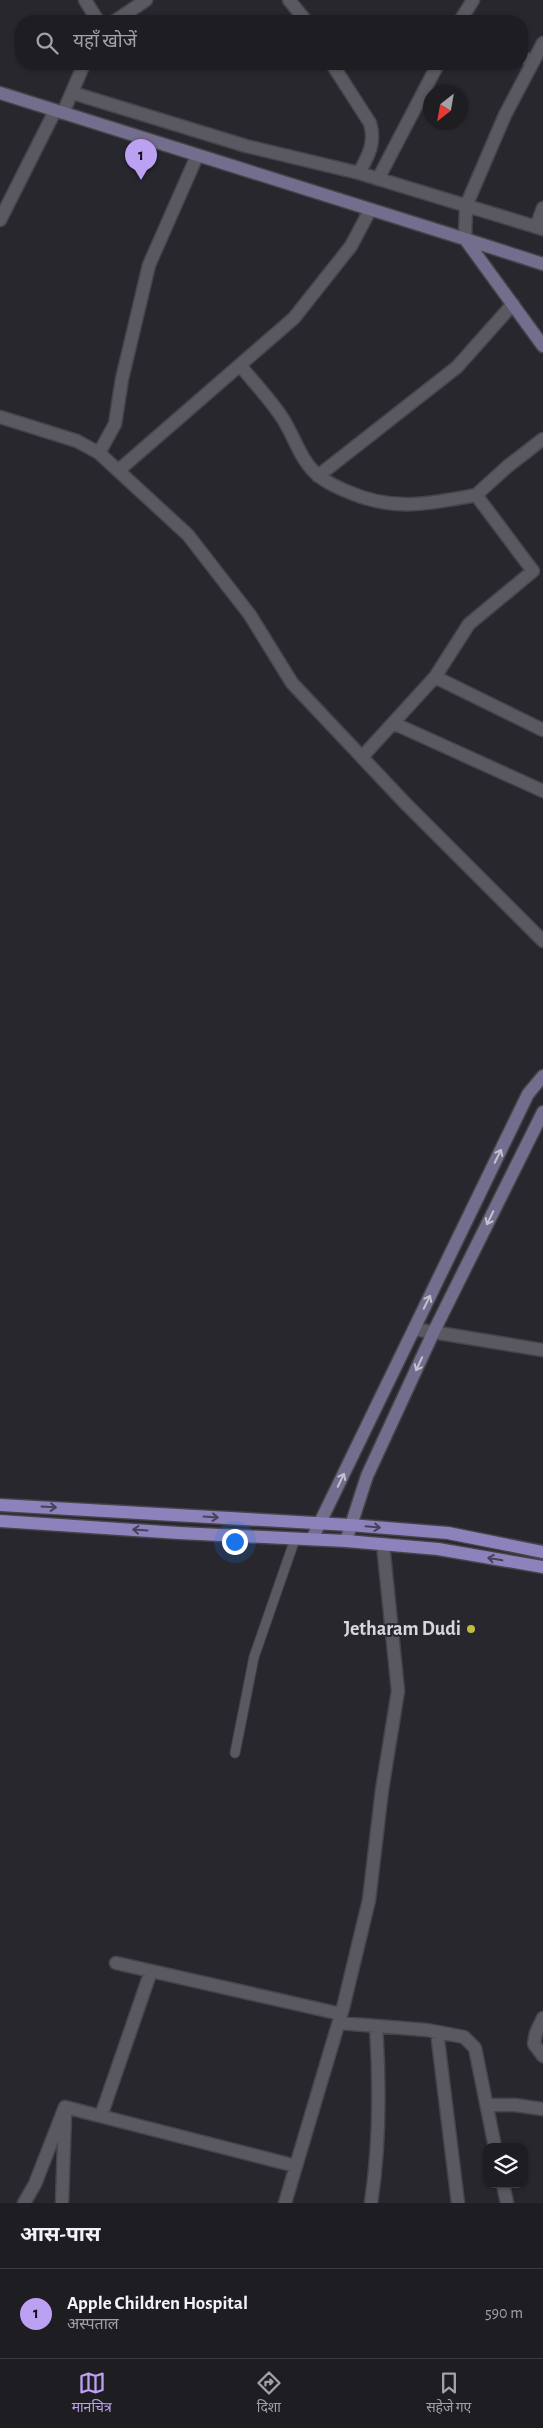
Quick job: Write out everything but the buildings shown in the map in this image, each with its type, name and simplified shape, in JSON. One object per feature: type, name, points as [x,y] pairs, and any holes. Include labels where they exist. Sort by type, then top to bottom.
[{"type":"main road","points":[[0,1505],[320,1523],[448,1533],[543,1552]]},
{"type":"main road","points":[[0,1520],[346,1540],[438,1549],[543,1567]]},
{"type":"street","points":[[85,0],[94,15]]},
{"type":"street","points":[[124,15],[146,0]]},
{"type":"street","points":[[289,0],[301,15]]},
{"type":"street","points":[[464,15],[473,0]]},
{"type":"street","points":[[528,59],[543,43]]},
{"type":"street","points":[[0,220],[59,112],[73,93],[82,70]]},
{"type":"street","points":[[336,70],[370,124],[373,134],[371,151],[359,173]]},
{"type":"street","points":[[378,179],[435,70]]},
{"type":"street","points":[[523,70],[466,206],[465,239],[543,346]]},
{"type":"street","points":[[73,93],[246,146],[359,173],[540,228],[543,208]]},
{"type":"street","points":[[0,94],[543,264]]},
{"type":"street","points":[[100,453],[116,424],[122,379],[149,265],[197,156]]},
{"type":"street","points":[[119,470],[294,318],[351,246],[370,210]]},
{"type":"street","points":[[318,476],[457,366],[513,304]]},
{"type":"street","points":[[240,365],[282,418],[302,456],[318,476],[363,498],[396,506],[430,504],[476,495],[508,466],[543,439]]},
{"type":"street","points":[[0,417],[76,441],[100,453],[188,535],[250,615],[292,683],[406,804],[543,941]]},
{"type":"street","points":[[362,757],[435,677],[469,624],[538,567],[476,495]]},
{"type":"street","points":[[435,677],[543,730]]},
{"type":"street","points":[[393,723],[543,791]]},
{"type":"street","points":[[312,1539],[528,1094],[543,1076]]},
{"type":"street","points":[[346,1540],[367,1476],[434,1331],[543,1112]]},
{"type":"street","points":[[414,1328],[543,1350]]},
{"type":"street","points":[[285,2203],[340,2018],[369,1900],[382,1790],[398,1691],[383,1544]]},
{"type":"street","points":[[116,1963],[376,2026],[437,2032],[464,2037],[474,2048],[494,2143]]},
{"type":"street","points":[[101,2116],[151,1971]]},
{"type":"street","points":[[543,2018],[536,2033],[534,2044],[543,2056]]},
{"type":"street","points":[[371,2203],[376,2165],[380,2087],[376,2026]]},
{"type":"street","points":[[437,2032],[458,2203]]},
{"type":"street","points":[[487,2105],[515,2105],[543,2109]]},
{"type":"street","points":[[65,2107],[296,2166]]},
{"type":"street","points":[[24,2203],[35,2184],[65,2107]]},
{"type":"street","points":[[62,2203],[65,2107]]},
{"type":"street","points":[[504,2188],[507,2203]]},
{"type":"lane","points":[[235,1752],[247,1681],[295,1538]]},
{"type":"place","name":"Apple Children Hospital","points":[[141,180]]},
{"type":"place","name":"Jetharam Dudi","points":[[471,1629]]}]
